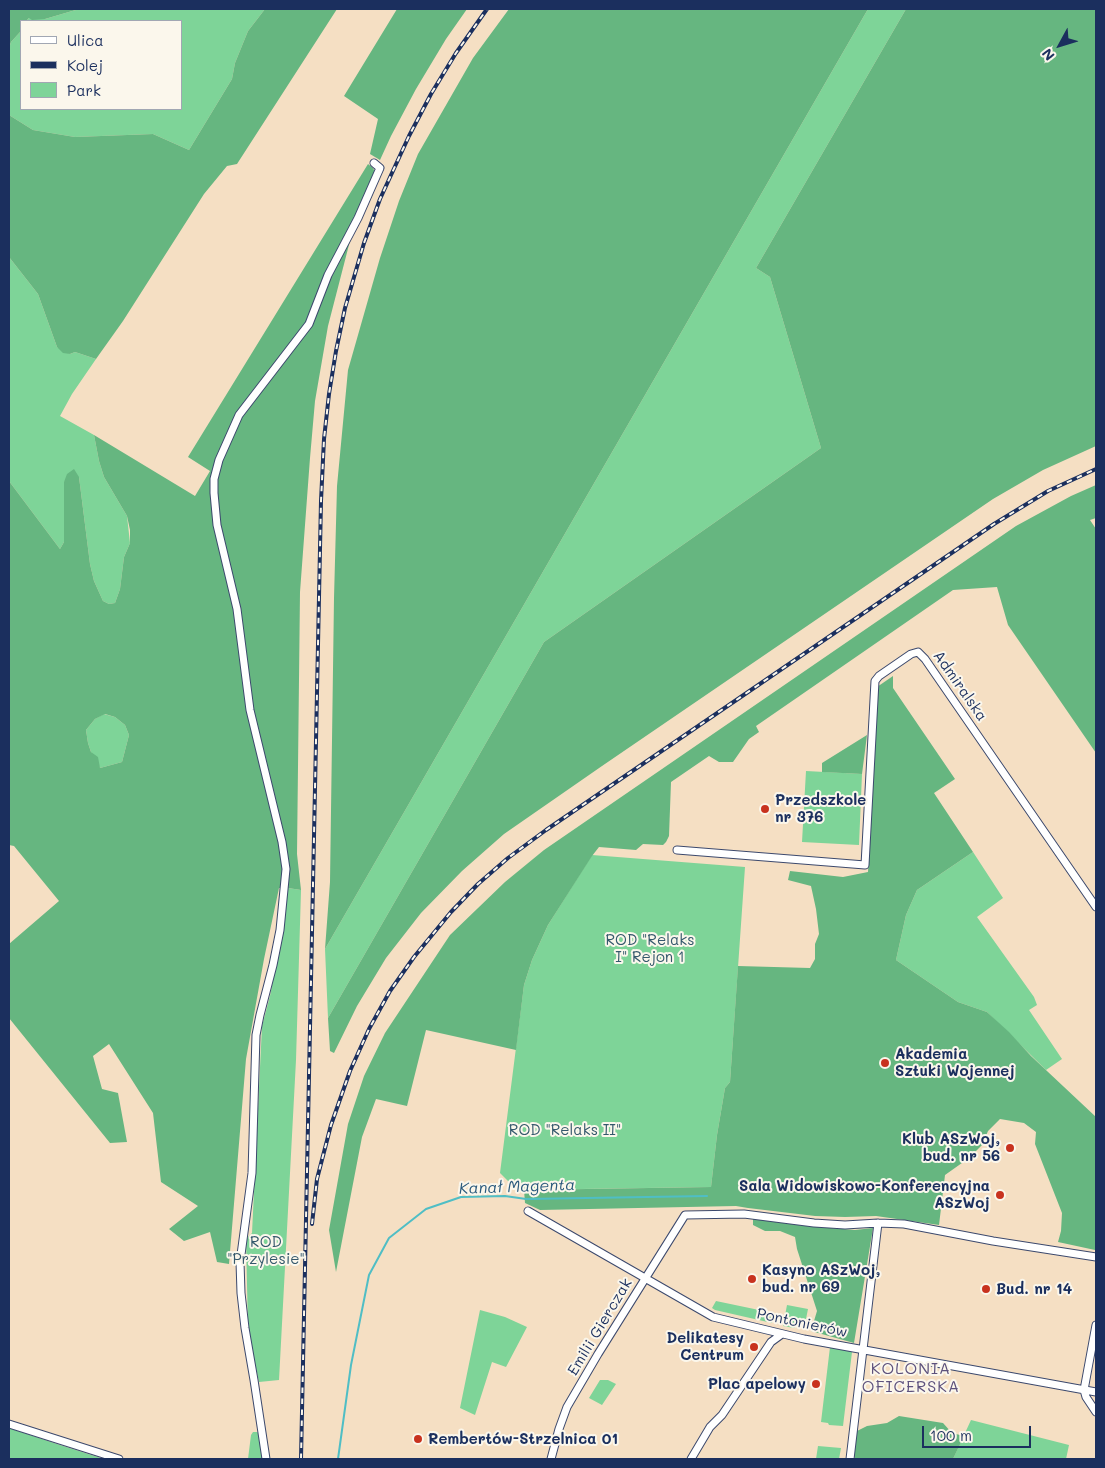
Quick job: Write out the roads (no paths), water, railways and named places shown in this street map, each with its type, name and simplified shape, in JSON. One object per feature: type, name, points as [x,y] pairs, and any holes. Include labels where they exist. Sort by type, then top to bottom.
[{"type":"street","points":[[266,1459],[245,1328],[240,1262],[252,1173],[256,1035],[280,930],[286,868],[282,842],[250,710],[237,609],[217,524],[214,479],[219,460],[239,416],[309,324],[328,275],[358,218],[380,168],[374,163]]},
{"type":"street","name":"Admiralska","points":[[677,850],[865,865],[875,681],[911,654],[918,652],[925,659],[1096,907]]},
{"type":"street","name":"Pontonierów","points":[[528,1211],[713,1317],[782,1334],[1096,1392]]},
{"type":"street","name":"Emilii Gierczak","points":[[551,1459],[567,1407],[645,1278],[686,1215],[744,1214],[814,1223],[845,1225],[878,1223]]},
{"type":"street","points":[[850,1459],[878,1223],[904,1224],[1096,1257]]},
{"type":"street","points":[[1096,1325],[1084,1390],[1086,1397],[1096,1412]]},
{"type":"street","points":[[768,1331],[771,1342]]},
{"type":"street","points":[[691,1459],[710,1428],[722,1415],[771,1342],[782,1334]]},
{"type":"street","points":[[9,1424],[119,1459]]},
{"type":"waterway","name":"Kanał Magenta","points":[[338,1459],[351,1365],[369,1275],[389,1238],[426,1209],[461,1197],[505,1196],[526,1199],[707,1196]]},
{"type":"railway","points":[[301,1459],[321,501],[324,439],[329,394],[345,308],[364,243],[380,199],[431,94],[456,53],[487,9]]},
{"type":"railway","points":[[312,1224],[317,1179],[331,1125],[350,1071],[369,1029],[390,991],[414,957],[451,912],[478,884],[508,858],[546,830],[994,524],[1048,491],[1096,469]]},
{"type":"place","name":"Przedszkole nr 376","points":[[765,809]]},
{"type":"place","name":"Akademia Sztuki Wojennej","points":[[885,1063]]},
{"type":"place","name":"Klub ASzWoj, bud. nr 56","points":[[1010,1148]]},
{"type":"place","name":"Sala Widowiskowo-Konferencyjna ASzWoj","points":[[1000,1195]]},
{"type":"place","name":"Kasyno ASzWoj, bud. nr 69","points":[[752,1279]]},
{"type":"place","name":"Bud. nr 14","points":[[986,1289]]},
{"type":"place","name":"Delikatesy Centrum","points":[[754,1347]]},
{"type":"place","name":"Plac apelowy","points":[[816,1384]]},
{"type":"place","name":"Rembertów-Strzelnica 01","points":[[418,1439]]},
{"type":"district","name":"KOLONIA OFICERSKA","points":[[911,1378]]},
{"type":"park label","name":"ROD \"Relaks I\" Rejon 1","points":[[650,948]]},
{"type":"park label","name":"ROD \"Relaks II\"","points":[[565,1130]]},
{"type":"park label","name":"ROD \"Przylesie\"","points":[[266,1250]]}]
